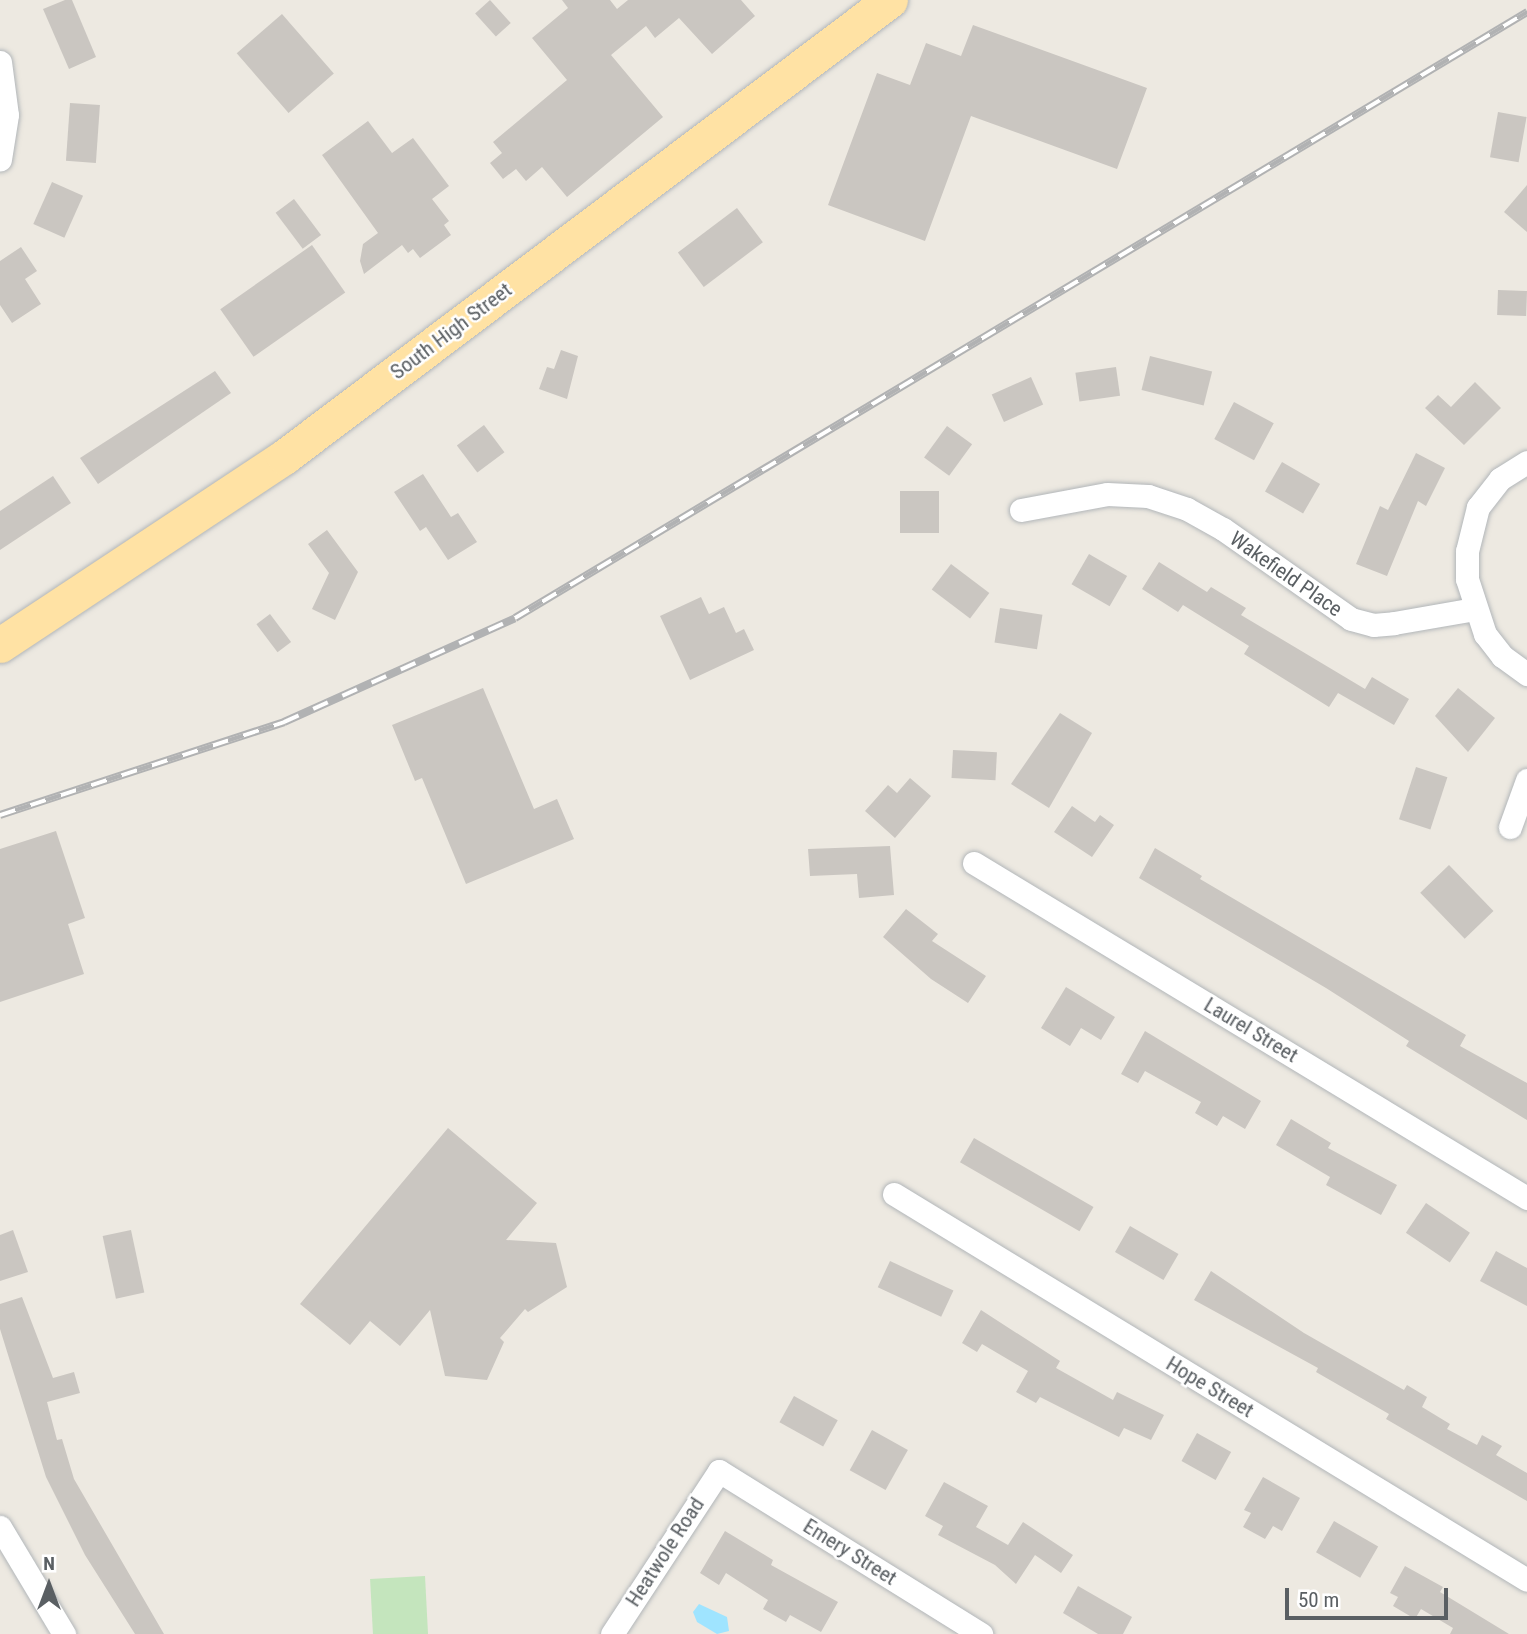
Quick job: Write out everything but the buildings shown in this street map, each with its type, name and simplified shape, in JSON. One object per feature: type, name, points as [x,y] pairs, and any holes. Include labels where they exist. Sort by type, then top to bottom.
[{"type":"main road","name":"South High Street","points":[[0,645],[284,457],[890,0]]},
{"type":"street","points":[[0,62],[8,115],[0,159]]},
{"type":"street","points":[[1527,461],[1500,479],[1478,508],[1469,531],[1467,579],[1474,609],[1502,656],[1527,674]]},
{"type":"street","name":"Wakefield Place","points":[[1021,510],[1107,494],[1148,496],[1187,509],[1223,529],[1350,619],[1394,624],[1474,609]]},
{"type":"street","points":[[1510,827],[1527,780]]},
{"type":"street","name":"Laurel Street","points":[[974,863],[1527,1198]]},
{"type":"street","name":"Hope Street","points":[[894,1194],[1527,1580]]},
{"type":"street","name":"Heatwole Road","points":[[612,1634],[719,1471]]},
{"type":"street","name":"Emery Street","points":[[719,1471],[981,1634]]},
{"type":"street","points":[[0,1527],[64,1634]]},
{"type":"green space","points":[[425,1576],[428,1634],[373,1634],[370,1579]]},
{"type":"water","points":[[699,1604],[727,1617],[729,1631],[717,1634],[697,1622],[693,1612]]},
{"type":"railway","points":[[0,815],[284,722],[515,618],[1527,12]]}]
